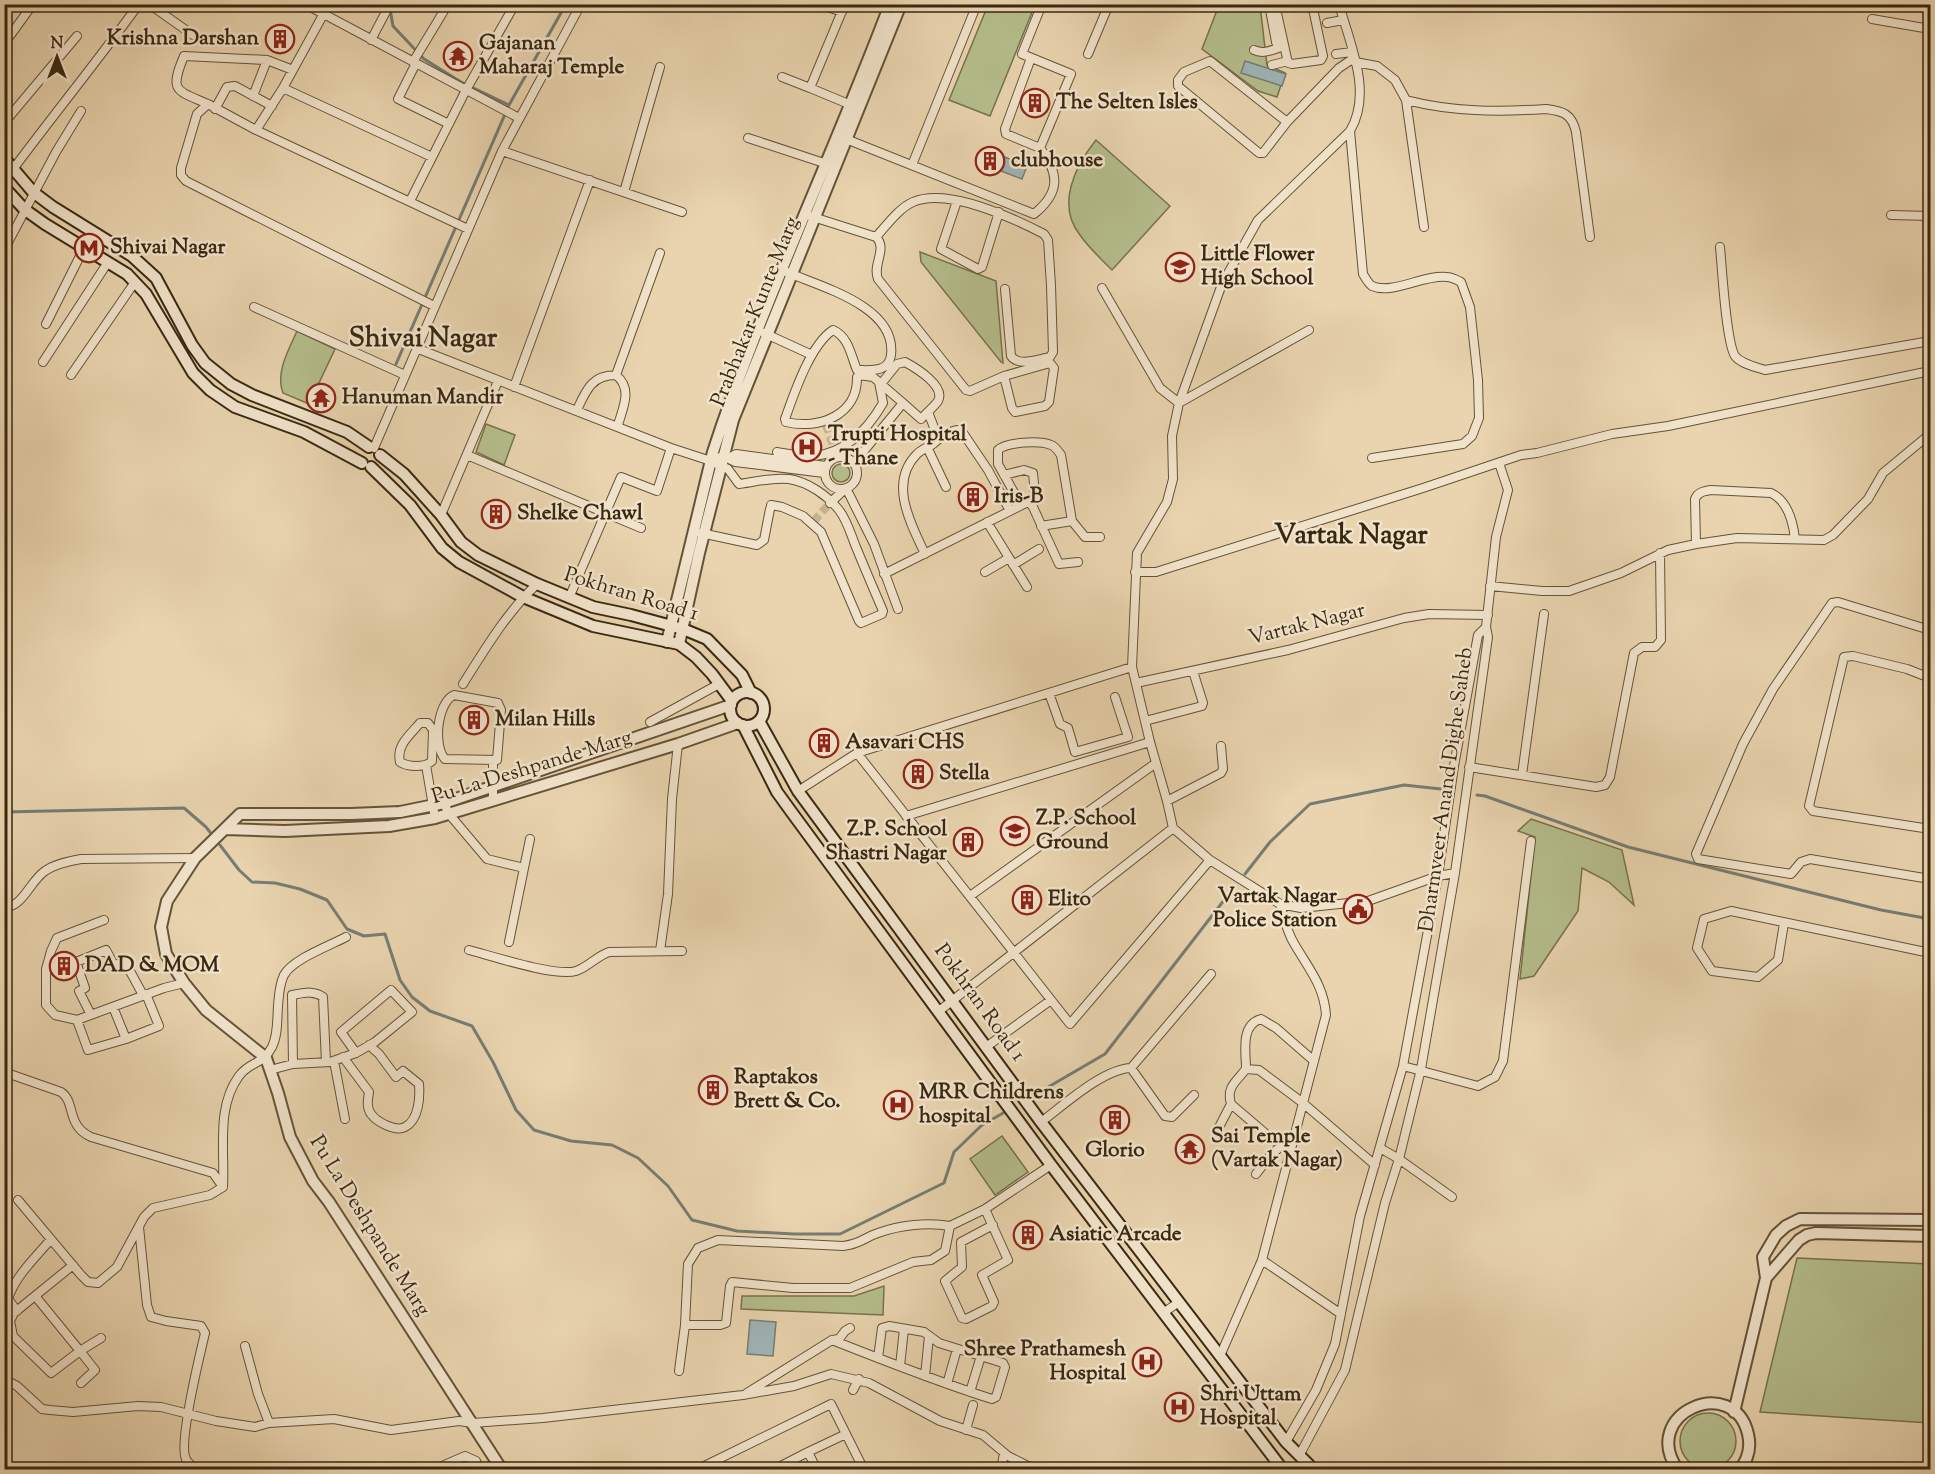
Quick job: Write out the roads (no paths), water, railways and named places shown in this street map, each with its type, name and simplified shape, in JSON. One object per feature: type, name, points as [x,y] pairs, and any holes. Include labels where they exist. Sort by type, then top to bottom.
[{"type":"main road","name":"Prabhakar Kunte Marg","points":[[667,642],[699,533],[726,460],[733,420],[764,332],[810,216],[846,139],[901,4]]},
{"type":"main road","name":"Prabhakar Kunte Marg","points":[[810,216],[886,6]]},
{"type":"main road","name":"Pokhran Road 1","points":[[4,158],[33,192],[132,256],[156,278],[192,345],[205,363],[231,384],[252,395],[347,432],[374,450],[404,474],[441,515],[461,542],[478,555],[537,584],[593,607],[683,629],[707,639],[742,675],[751,693]]},
{"type":"main road","name":"Pokhran Road 1","points":[[4,187],[24,209],[127,274],[146,294],[193,373],[210,390],[235,407],[304,432],[367,465],[410,505],[442,548],[459,562],[523,597],[593,626],[679,644],[696,657],[719,684],[731,703]]},
{"type":"main road","points":[[304,432],[310,417]]},
{"type":"main road","points":[[364,450],[374,450],[379,462],[367,465],[361,455],[364,450]]},
{"type":"main road","name":"Prabhakar Kunte Marg","points":[[679,644],[699,533]]},
{"type":"main road","points":[[742,693],[751,693],[758,696],[764,705],[764,711],[759,721],[754,724],[741,724],[731,715],[731,703],[742,693]]},
{"type":"main road","name":"Pu La Deshpande Marg","points":[[502,1470],[314,1181],[290,1137],[266,1058],[206,1010],[184,983],[166,954],[161,927],[167,901],[195,858],[240,814],[400,812],[431,806],[492,788],[731,703]]},
{"type":"main road","name":"Pokhran Road 1","points":[[759,721],[798,792],[1041,1122],[1286,1443],[1314,1470]]},
{"type":"main road","name":"Pokhran Road 1","points":[[741,724],[777,792],[1051,1165],[1283,1470]]},
{"type":"main road","name":"Pu La Deshpande Marg","points":[[225,828],[241,831],[285,831],[389,826],[435,818],[741,724]]},
{"type":"main road","points":[[1734,1412],[1766,1278],[1763,1257],[1776,1235],[1786,1226],[1800,1219],[1930,1220]]},
{"type":"main road","points":[[1766,1278],[1799,1240],[1807,1235],[1816,1233],[1930,1236]]},
{"type":"main road","points":[[1678,1470],[1671,1457],[1668,1442],[1671,1428],[1680,1415],[1692,1407],[1706,1403],[1728,1407],[1744,1423],[1749,1438],[1748,1452],[1739,1470]]},
{"type":"street","points":[[4,44],[33,4]]},
{"type":"street","points":[[14,168],[59,107],[102,56],[139,4]]},
{"type":"street","points":[[149,4],[193,35]]},
{"type":"street","points":[[305,4],[519,118]]},
{"type":"street","points":[[371,40],[390,4]]},
{"type":"street","points":[[448,4],[414,63],[398,99],[449,124]]},
{"type":"street","points":[[410,201],[466,90],[515,4]]},
{"type":"street","points":[[374,450],[502,151],[580,4]]},
{"type":"street","points":[[912,165],[977,4]]},
{"type":"street","points":[[1040,148],[1071,74],[1022,54],[1042,4]]},
{"type":"street","points":[[1088,54],[1109,4]]},
{"type":"street","points":[[1269,4],[1276,42]]},
{"type":"street","points":[[1275,4],[1288,61]]},
{"type":"street","points":[[1272,64],[1321,60],[1323,56],[1312,4]]},
{"type":"street","points":[[1339,4],[1361,85],[1358,118],[1350,131],[1258,220],[1222,284],[1179,403],[1172,436],[1173,479],[1167,502],[1137,553],[1132,667],[1173,828],[1210,860],[1280,904],[1301,908],[1368,901],[1438,876],[1455,873]]},
{"type":"street","points":[[810,88],[843,8],[828,7]]},
{"type":"street","points":[[256,130],[283,88],[323,15]]},
{"type":"street","points":[[1327,23],[1343,20]]},
{"type":"street","points":[[1872,20],[1930,29]]},
{"type":"street","points":[[4,123],[77,36]]},
{"type":"street","points":[[1254,50],[1263,53],[1284,46]]},
{"type":"street","points":[[1336,54],[1354,57],[1377,66],[1395,80],[1406,100],[1424,227]]},
{"type":"street","points":[[293,70],[267,60],[184,56],[176,74],[176,85],[178,91],[256,130],[468,229]]},
{"type":"street","points":[[1287,122],[1210,62],[1184,72],[1178,80],[1178,86],[1259,153],[1263,153],[1287,122],[1339,68],[1354,57]]},
{"type":"street","points":[[846,139],[1034,214],[1046,204],[1053,191],[1055,176],[1050,161],[1040,148],[1006,134],[1005,129],[1031,58]]},
{"type":"street","points":[[253,96],[267,60]]},
{"type":"street","points":[[624,192],[660,67]]},
{"type":"street","points":[[782,77],[851,105]]},
{"type":"street","points":[[272,106],[235,86],[227,87],[211,107],[197,114],[181,175],[186,181],[434,306]]},
{"type":"street","points":[[283,88],[432,157]]},
{"type":"street","points":[[1406,100],[1432,107],[1462,110],[1546,109],[1560,110],[1569,114],[1576,132],[1590,237]]},
{"type":"street","points":[[5,246],[33,192],[81,111]]},
{"type":"street","points":[[1350,131],[1363,274],[1373,286],[1400,286],[1428,278],[1448,276],[1461,282],[1470,307],[1478,380],[1479,418],[1472,436],[1463,444],[1372,458]]},
{"type":"street","points":[[748,138],[827,164]]},
{"type":"street","points":[[502,151],[682,212]]},
{"type":"street","points":[[514,387],[590,180]]},
{"type":"street","points":[[876,237],[910,203],[936,197],[999,212],[1044,234],[1048,240],[1052,285],[1053,352],[1050,357],[1020,363],[1013,360],[1005,289]]},
{"type":"street","points":[[957,201],[941,249],[978,269],[982,267],[999,212]]},
{"type":"street","points":[[1891,215],[1930,216]]},
{"type":"street","points":[[810,216],[876,237],[880,241],[881,247],[875,272],[878,279],[966,390],[970,391],[1004,376],[1050,363],[1054,368],[1049,402],[1045,406],[1015,412],[1004,376]]},
{"type":"street","points":[[1720,247],[1730,337],[1735,356],[1748,365],[1765,370],[1930,341]]},
{"type":"street","points":[[46,324],[84,248]]},
{"type":"street","points":[[616,375],[660,253]]},
{"type":"street","points":[[43,362],[108,262]]},
{"type":"street","points":[[777,452],[813,456],[844,446],[861,434],[883,403],[879,382],[873,377],[859,375],[854,397],[836,417],[825,423],[799,425],[785,421],[812,355],[825,335],[833,330],[837,332],[848,345],[857,370],[884,368],[890,361],[892,353],[890,340],[869,309],[848,297],[787,273]]},
{"type":"street","points":[[71,375],[135,282]]},
{"type":"street","points":[[1102,288],[1160,388],[1179,403]]},
{"type":"street","points":[[254,307],[405,375]]},
{"type":"street","points":[[1179,403],[1309,330]]},
{"type":"street","points":[[764,332],[812,355]]},
{"type":"street","points":[[416,348],[618,425],[671,448],[726,460],[825,470]]},
{"type":"street","points":[[905,362],[937,386],[940,393],[939,400],[921,419],[903,403],[881,384],[897,364],[905,362]]},
{"type":"street","points":[[1135,572],[1156,572],[1521,455],[1612,434],[1668,426],[1930,371]]},
{"type":"street","points":[[577,410],[592,382],[603,376],[616,375]]},
{"type":"street","points":[[616,375],[625,385],[626,398],[618,425]]},
{"type":"street","points":[[441,515],[498,381]]},
{"type":"street","points":[[854,463],[903,403]]},
{"type":"street","points":[[928,412],[935,430],[930,446],[946,487]]},
{"type":"street","points":[[925,554],[906,515],[903,492],[905,472],[917,453],[955,429],[961,429],[988,470],[1010,511]]},
{"type":"street","points":[[1490,586],[1569,591],[1620,573],[1660,553],[1696,544],[1737,538],[1824,540],[1868,499],[1883,473],[1930,434]]},
{"type":"street","points":[[1021,505],[998,464],[998,450],[1002,445],[1031,442],[1049,444],[1062,454],[1072,521],[1085,537],[1100,537]]},
{"type":"street","points":[[569,597],[621,477],[657,491],[671,448]]},
{"type":"street","points":[[831,503],[850,486],[857,473],[854,463],[836,454],[825,470],[825,478],[831,486],[846,488]]},
{"type":"street","points":[[467,455],[641,528]]},
{"type":"street","points":[[699,533],[757,545],[764,540],[770,507],[782,507],[803,516],[814,522],[821,532],[859,621],[882,614],[883,611],[840,511],[814,488],[794,480],[765,478],[750,484],[739,484],[728,469],[726,460]]},
{"type":"street","points":[[1486,627],[1496,537],[1508,490],[1499,463]]},
{"type":"street","points":[[1004,475],[1024,470],[1033,473],[1035,494],[1032,505],[1059,564],[1078,562]]},
{"type":"street","points":[[846,488],[874,544],[898,609]]},
{"type":"street","points":[[1696,544],[1695,499],[1702,492],[1711,490],[1771,493],[1778,496],[1792,519],[1795,539]]},
{"type":"street","points":[[884,574],[1021,505],[1026,503],[1032,505]]},
{"type":"street","points":[[1041,526],[1072,521]]},
{"type":"street","points":[[987,522],[1027,587]]},
{"type":"street","points":[[985,572],[1040,549]]},
{"type":"street","points":[[1469,767],[1596,788],[1605,785],[1610,777],[1634,653],[1642,647],[1655,646],[1661,639],[1660,553]]},
{"type":"street","points":[[463,684],[494,636],[523,597],[537,584]]},
{"type":"street","points":[[1930,630],[1838,602],[1832,603],[1773,689],[1743,744],[1696,854],[1698,859],[1791,874],[1801,862],[1810,859],[1930,879]]},
{"type":"street","name":"Vartak Nagar","points":[[1136,683],[1288,650],[1404,618],[1430,614],[1488,615]]},
{"type":"street","points":[[1522,776],[1544,614]]},
{"type":"street","name":"Dharmveer Anand Dighe Saheb","points":[[1299,1456],[1345,1370],[1384,1203],[1399,1159],[1421,1070],[1455,873],[1488,637],[1486,627]]},
{"type":"street","name":"Dharmveer Anand Dighe Saheb","points":[[1286,1443],[1320,1381],[1335,1344],[1360,1216],[1403,1066],[1438,876],[1454,766],[1478,635],[1486,627]]},
{"type":"street","points":[[1930,678],[1907,669],[1853,656],[1844,657],[1809,806],[1813,811],[1930,829]]},
{"type":"street","points":[[798,792],[857,753],[1132,667]]},
{"type":"street","points":[[1145,721],[1202,706],[1193,671]]},
{"type":"street","points":[[650,722],[719,684]]},
{"type":"street","points":[[1049,693],[1060,724],[1068,728],[1078,764]]},
{"type":"street","points":[[493,761],[445,759],[441,754],[437,727],[450,697],[454,695],[498,703],[501,710],[498,756],[493,761],[493,801]]},
{"type":"street","points":[[1115,697],[1131,748]]},
{"type":"street","points":[[420,723],[428,723],[433,730],[432,761],[426,765],[404,765],[400,762],[399,756],[402,744],[420,723]]},
{"type":"street","points":[[1075,752],[1128,737]]},
{"type":"street","points":[[906,816],[1150,742]]},
{"type":"street","points":[[660,951],[668,894],[672,799],[678,744]]},
{"type":"street","points":[[1167,801],[1221,773],[1223,769],[1221,746]]},
{"type":"street","points":[[857,753],[1070,1024],[1210,860]]},
{"type":"street","points":[[970,897],[1156,763]]},
{"type":"street","points":[[426,765],[431,806],[435,818]]},
{"type":"street","points":[[444,803],[449,814],[487,859],[524,868]]},
{"type":"street","points":[[939,1011],[1173,828]]},
{"type":"street","points":[[509,942],[530,839]]},
{"type":"street","points":[[1403,1066],[1478,1086],[1495,1077],[1503,1061],[1531,841]]},
{"type":"street","points":[[4,908],[10,908],[19,902],[33,880],[46,870],[65,862],[81,859],[195,858]]},
{"type":"street","points":[[1220,1356],[1262,1260],[1287,1145],[1303,1103],[1326,1015],[1325,1002],[1317,979],[1289,935],[1280,904]]},
{"type":"street","points":[[1784,923],[1778,960],[1758,977],[1712,971],[1697,948],[1704,919],[1731,911],[1930,953]]},
{"type":"street","points":[[104,920],[57,939],[46,969],[46,1005],[55,1015],[77,1020],[184,983]]},
{"type":"street","points":[[223,1187],[226,1097],[244,1068],[266,1058],[273,1044],[277,1028],[280,986],[285,973],[298,961],[346,937]]},
{"type":"street","points":[[77,1020],[88,1050],[159,1026],[125,962],[114,965],[106,950],[76,962],[85,988],[79,991],[91,1015]]},
{"type":"street","points":[[469,950],[563,972],[577,971],[600,955],[609,952],[682,951]]},
{"type":"street","points":[[1041,1122],[1099,1080],[1121,1068],[1131,1068],[1211,974]]},
{"type":"street","points":[[270,1070],[293,1064],[330,1061],[357,1053],[412,1012],[391,990],[341,1032],[357,1053]]},
{"type":"street","points":[[293,1064],[292,995],[317,992],[323,997],[330,1061],[345,1119]]},
{"type":"street","points":[[986,1047],[1051,1000]]},
{"type":"street","points":[[112,1007],[126,1039]]},
{"type":"street","points":[[1287,1145],[1273,1140],[1231,1104],[1228,1096],[1246,1069],[1246,1035],[1251,1025],[1262,1019],[1314,1061]]},
{"type":"street","points":[[344,1057],[369,1092],[367,1102],[371,1114],[383,1123],[396,1128],[405,1127],[414,1119],[420,1096],[419,1084],[403,1071],[396,1077],[369,1045]]},
{"type":"street","points":[[1131,1068],[1165,1116],[1172,1117],[1194,1095]]},
{"type":"street","points":[[1246,1069],[1259,1070],[1303,1103],[1375,1165]]},
{"type":"street","points":[[4,1072],[67,1096],[74,1122],[80,1130],[91,1137],[213,1173],[223,1187]]},
{"type":"street","points":[[1217,1131],[1231,1104]]},
{"type":"street","points":[[1256,1174],[1269,1157],[1287,1145]]},
{"type":"street","points":[[1380,1148],[1452,1197]]},
{"type":"street","points":[[679,1371],[685,1324],[688,1264],[698,1248],[718,1240],[843,1246],[857,1244],[878,1233],[901,1228],[935,1223],[950,1226],[984,1209],[1051,1165]]},
{"type":"street","points":[[18,1200],[88,1282],[98,1283],[117,1267],[139,1227],[153,1208],[210,1195],[223,1187]]},
{"type":"street","points":[[984,1209],[993,1225],[1008,1260],[982,1275],[994,1302],[992,1306],[966,1319],[962,1318],[945,1281],[962,1267],[961,1242],[993,1225]]},
{"type":"street","points":[[685,1324],[720,1325],[726,1323],[732,1282],[793,1288],[850,1288],[913,1262],[931,1260],[945,1251],[950,1226]]},
{"type":"street","points":[[139,1227],[147,1305],[151,1317],[166,1322],[201,1326],[205,1333],[188,1415],[184,1449],[185,1458],[196,1470]]},
{"type":"street","points":[[17,1311],[8,1299],[10,1293],[23,1271],[51,1239]]},
{"type":"street","points":[[1262,1260],[1341,1314]]},
{"type":"street","points":[[74,1265],[17,1311],[10,1321],[13,1336],[51,1373],[101,1338]]},
{"type":"street","points":[[36,1297],[95,1370],[81,1383]]},
{"type":"street","points":[[1163,1313],[1179,1302]]},
{"type":"street","points":[[832,1340],[878,1358],[900,1366],[925,1376],[992,1399],[996,1397],[1005,1367],[1003,1364],[939,1343],[924,1332],[889,1326],[882,1328],[878,1358]]},
{"type":"street","points":[[743,1395],[832,1340],[839,1339],[850,1328]]},
{"type":"street","points":[[900,1366],[904,1329]]},
{"type":"street","points":[[925,1376],[929,1336]]},
{"type":"street","points":[[245,1346],[258,1394],[269,1423]]},
{"type":"street","points":[[947,1384],[957,1349]]},
{"type":"street","points":[[970,1392],[981,1356]]},
{"type":"street","points":[[4,1379],[18,1386],[42,1408],[73,1412],[99,1408],[149,1406],[255,1427],[269,1423],[334,1419],[391,1430],[459,1421],[473,1423],[543,1418],[743,1395],[794,1386],[831,1374],[869,1383],[940,1421],[983,1436],[1004,1453],[1036,1470]]},
{"type":"street","points":[[853,1390],[859,1379]]},
{"type":"street","points":[[696,1470],[831,1404],[864,1470]]},
{"type":"street","points":[[966,1430],[973,1405]]},
{"type":"street","points":[[773,1470],[846,1434]]},
{"type":"street","points":[[808,1452],[817,1470]]},
{"type":"street","points":[[1001,1470],[1004,1453]]},
{"type":"street","points":[[440,1470],[442,1466],[465,1456],[476,1461],[480,1470]]},
{"type":"water","points":[[1245,61],[1286,74],[1282,86],[1241,73]]},
{"type":"water","points":[[1002,156],[1027,166],[1022,179],[996,169]]},
{"type":"water","points":[[750,1320],[776,1322],[773,1356],[747,1354]]},
{"type":"waterway","points":[[396,364],[509,105],[566,4]]},
{"type":"waterway","points":[[390,9],[393,26],[424,59],[461,82],[509,105]]},
{"type":"waterway","points":[[1245,874],[1270,842],[1310,804],[1404,785],[1441,789]]},
{"type":"waterway","points":[[1477,795],[1628,847],[1881,910],[1930,919]]},
{"type":"waterway","points":[[4,812],[184,808],[213,836]]},
{"type":"waterway","points":[[220,845],[239,870],[252,882],[275,883],[300,889],[327,900],[347,929],[364,936],[385,934],[400,980],[412,997],[430,1011],[472,1026],[493,1062],[516,1110],[534,1130],[571,1141],[612,1145],[638,1158],[668,1186],[692,1220],[737,1231],[840,1234],[944,1183],[954,1152],[982,1125],[1005,1112]]},
{"type":"waterway","points":[[1031,1097],[1105,1054],[1235,886]]},
{"type":"tunnel","points":[[826,425],[835,451]]},
{"type":"tunnel","points":[[814,521],[830,503]]},
{"type":"place","name":"Krishna Darshan","points":[[280,39]]},
{"type":"place","name":"Gajanan Maharaj Temple","points":[[458,56]]},
{"type":"place","name":"The Selten Isles","points":[[1035,103]]},
{"type":"place","name":"clubhouse","points":[[990,161]]},
{"type":"place","name":"Shivai Nagar","points":[[89,248]]},
{"type":"place","name":"Little Flower High School","points":[[1180,267]]},
{"type":"place","name":"Hanuman Mandir","points":[[321,398]]},
{"type":"place","name":"Trupti Hospital - Thane","points":[[807,447]]},
{"type":"place","name":"Iris-B","points":[[973,497]]},
{"type":"place","name":"Shelke Chawl","points":[[496,514]]},
{"type":"place","name":"Milan Hills","points":[[474,720]]},
{"type":"place","name":"Asavari CHS","points":[[824,743]]},
{"type":"place","name":"Stella","points":[[918,774]]},
{"type":"place","name":"Z.P. School Ground","points":[[1015,831]]},
{"type":"place","name":"Z.P. School Shastri Nagar","points":[[968,842]]},
{"type":"place","name":"Elito","points":[[1027,900]]},
{"type":"place","name":"Vartak Nagar Police Station","points":[[1358,909]]},
{"type":"place","name":"DAD & MOM","points":[[64,966]]},
{"type":"place","name":"Raptakos Brett & Co.","points":[[713,1090]]},
{"type":"place","name":"MRR Childrens hospital","points":[[898,1105]]},
{"type":"place","name":"Glorio","points":[[1115,1120]]},
{"type":"place","name":"Sai Temple (Vartak Nagar)","points":[[1190,1149]]},
{"type":"place","name":"Asiatic Arcade","points":[[1028,1235]]},
{"type":"place","name":"Shree Prathamesh Hospital","points":[[1147,1362]]},
{"type":"place","name":"Shri Uttam Hospital","points":[[1179,1407]]},
{"type":"district","name":"Shivai Nagar","points":[[423,339]]},
{"type":"district","name":"Vartak Nagar","points":[[1351,536]]}]
